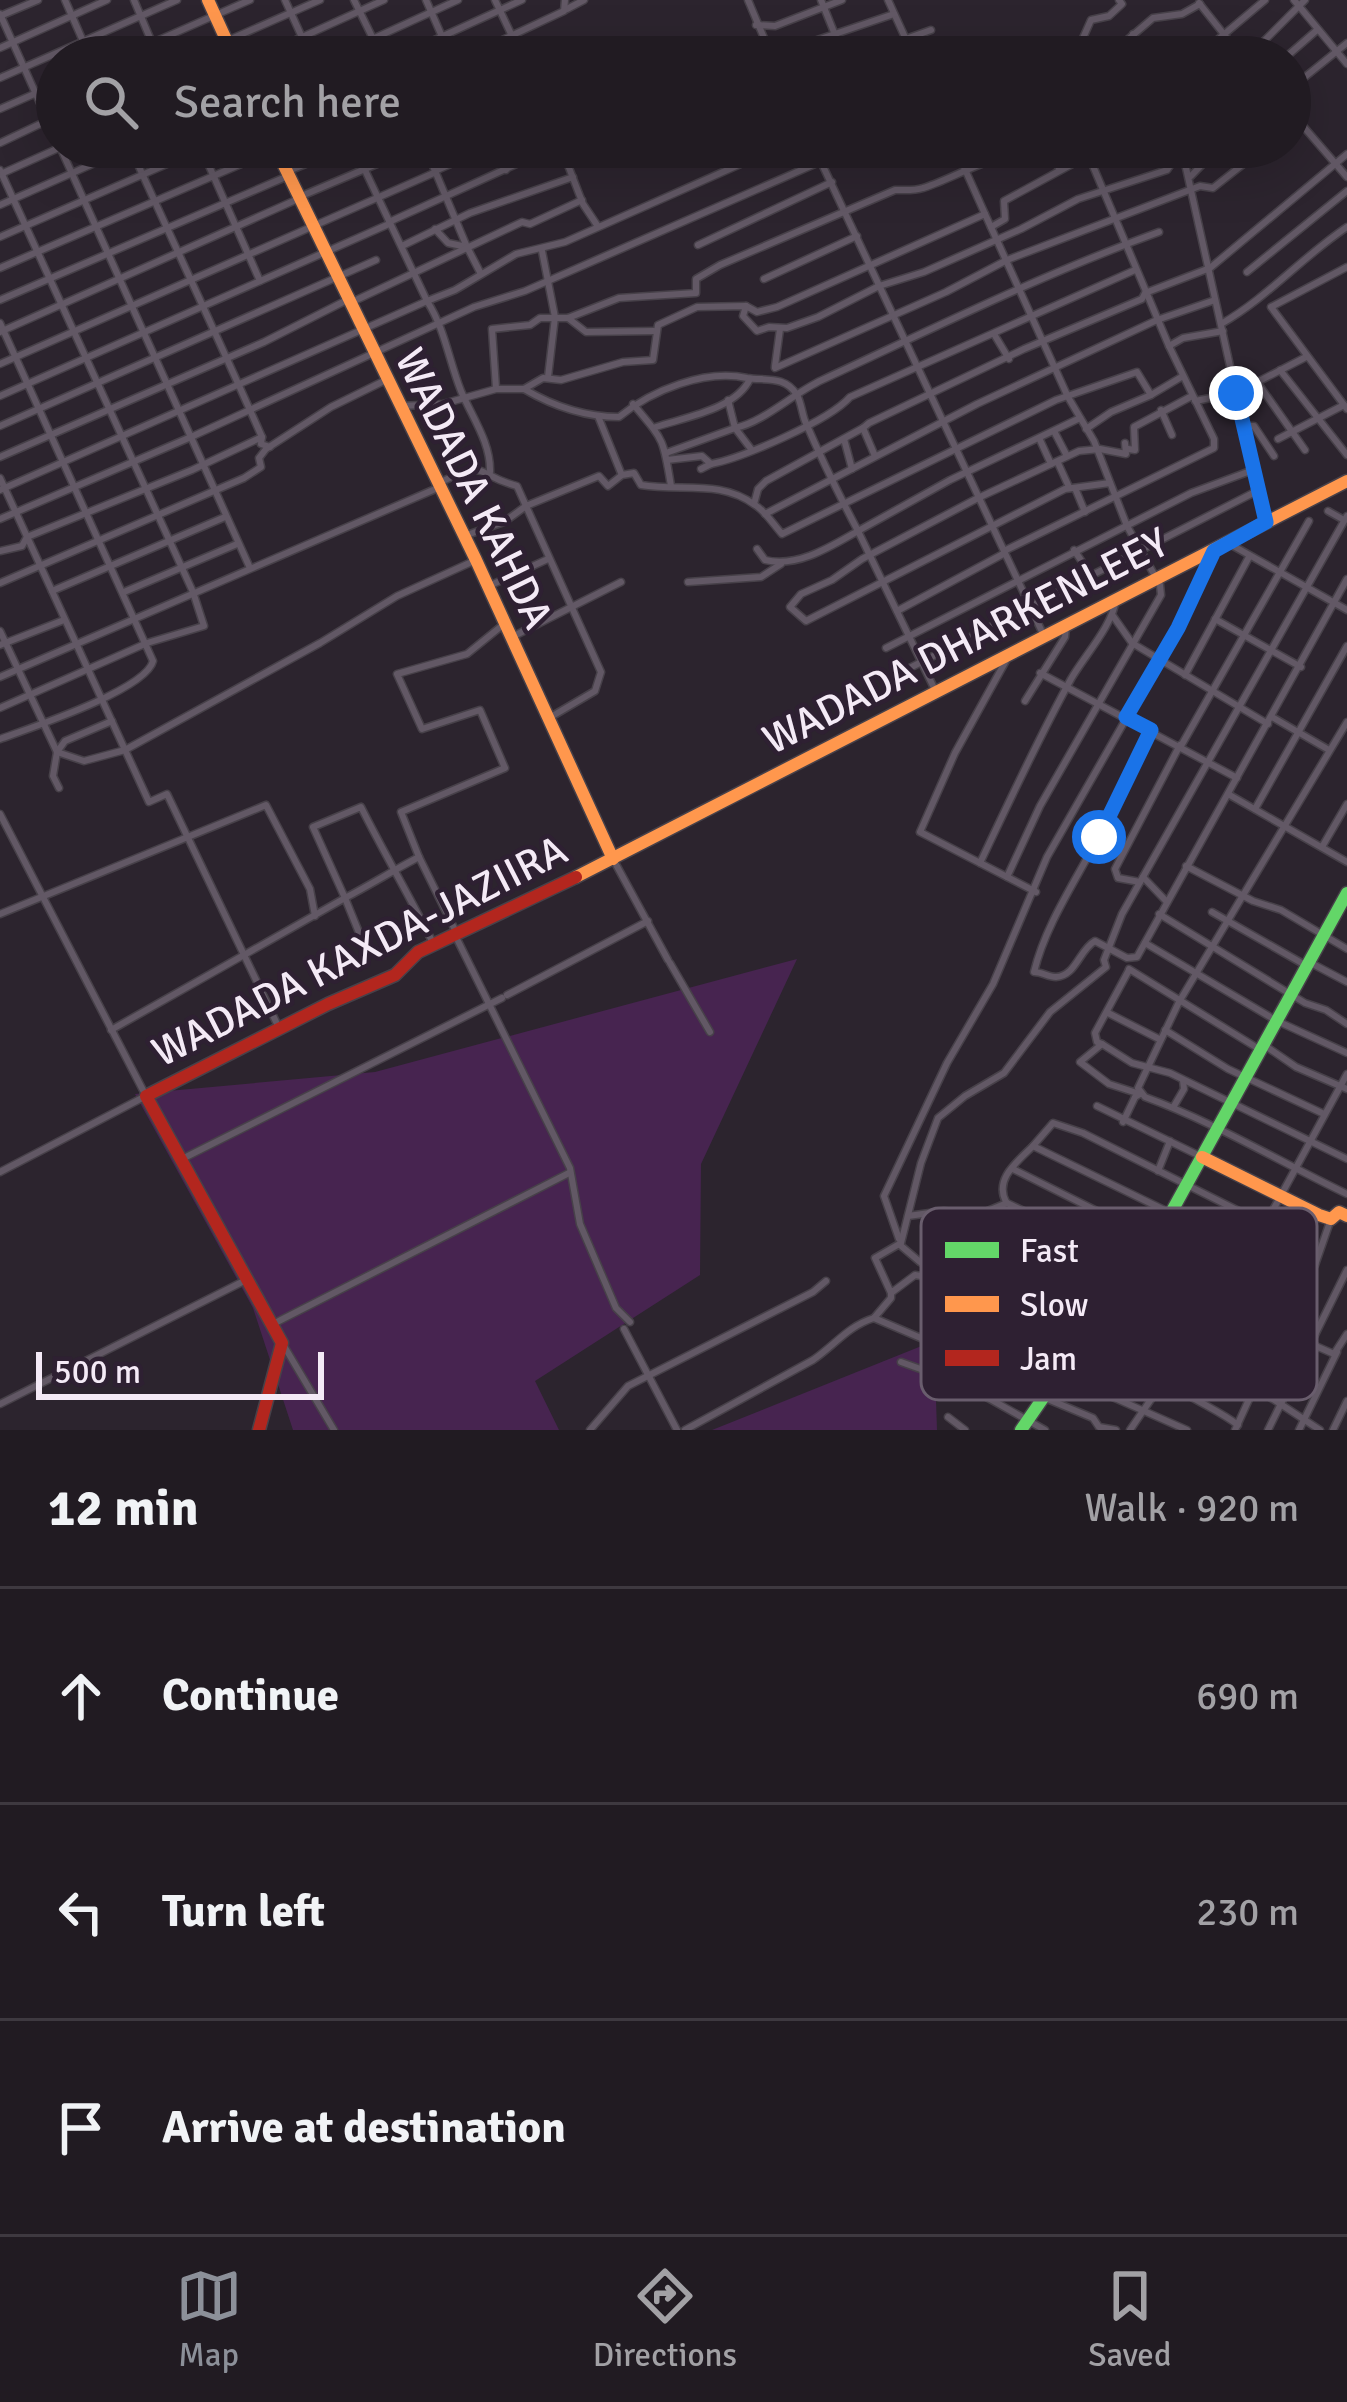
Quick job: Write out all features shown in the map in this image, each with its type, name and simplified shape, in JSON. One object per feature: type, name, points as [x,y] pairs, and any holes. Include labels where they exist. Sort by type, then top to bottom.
[{"type":"main road","points":[[208,0],[225,36]]},
{"type":"main road","name":"WADADA KAHDA","points":[[284,168],[476,560],[614,859]]},
{"type":"main road","name":"WADADA DHARKENLEEY","points":[[614,859],[1117,596],[1347,482]]},
{"type":"main road","name":"WADADA KAXDA-JAZIIRA","points":[[282,1342],[146,1096],[395,975],[418,952],[614,859]]},
{"type":"main road","points":[[1174,1208],[1347,893]]},
{"type":"main road","points":[[1202,1157],[1280,1198],[1313,1208]]},
{"type":"main road","points":[[259,1430],[282,1342]]},
{"type":"main road","points":[[1025,1425],[1042,1400]]},
{"type":"street","points":[[36,90],[0,15],[38,0]]},
{"type":"street","points":[[64,0],[80,36]]},
{"type":"street","points":[[0,48],[107,0]]},
{"type":"street","points":[[134,0],[150,36]]},
{"type":"street","points":[[91,36],[177,0]]},
{"type":"street","points":[[164,36],[250,0]]},
{"type":"street","points":[[285,0],[301,36]]},
{"type":"street","points":[[238,36],[320,0]]},
{"type":"street","points":[[354,0],[372,36]]},
{"type":"street","points":[[306,36],[384,0]]},
{"type":"street","points":[[426,0],[441,35],[522,0]]},
{"type":"street","points":[[380,36],[458,0]]},
{"type":"street","points":[[495,0],[511,36],[566,4],[584,0]]},
{"type":"street","points":[[759,0],[748,2],[761,36]]},
{"type":"street","points":[[756,26],[776,26],[823,3],[842,0]]},
{"type":"street","points":[[888,0],[904,36]]},
{"type":"street","points":[[1084,36],[1091,20],[1109,16],[1122,4],[1119,0]]},
{"type":"street","points":[[1222,36],[1265,0]]},
{"type":"street","points":[[1130,36],[1153,18],[1183,14],[1199,2],[1224,34]]},
{"type":"street","points":[[1266,36],[1300,2],[1347,64]]},
{"type":"street","points":[[823,3],[835,34]]},
{"type":"street","points":[[829,36],[894,14]]},
{"type":"street","points":[[916,36],[931,30]]},
{"type":"street","points":[[1310,36],[1317,30]]},
{"type":"street","points":[[1311,73],[1347,43]]},
{"type":"street","points":[[0,78],[36,61]]},
{"type":"street","points":[[0,109],[36,92]]},
{"type":"street","points":[[0,143],[36,126]]},
{"type":"street","points":[[1311,136],[1347,176]]},
{"type":"street","points":[[754,504],[766,481],[863,428],[1142,299],[1145,293],[1210,268],[1347,154]]},
{"type":"street","points":[[0,708],[147,644],[204,626],[194,592],[1,173],[36,157]]},
{"type":"street","points":[[71,168],[250,568]]},
{"type":"street","points":[[0,206],[84,168]]},
{"type":"street","points":[[140,168],[241,384],[261,444],[270,447]]},
{"type":"street","points":[[0,237],[159,168]]},
{"type":"street","points":[[210,168],[260,281]]},
{"type":"street","points":[[0,268],[229,168]]},
{"type":"street","points":[[0,300],[301,168]]},
{"type":"street","points":[[434,168],[481,274]]},
{"type":"street","points":[[0,364],[445,168]]},
{"type":"street","points":[[0,396],[511,168]]},
{"type":"street","points":[[570,168],[598,225]]},
{"type":"street","points":[[2,489],[427,301],[516,254],[542,249],[730,168]]},
{"type":"street","points":[[0,519],[474,307],[806,168]]},
{"type":"street","points":[[825,168],[1044,636]]},
{"type":"street","points":[[964,168],[1161,595],[1097,701],[1007,877]]},
{"type":"street","points":[[496,389],[492,329],[568,317],[619,298],[661,292],[688,296],[696,293],[701,274],[895,190],[924,188],[976,168]]},
{"type":"street","points":[[992,227],[1005,219],[1004,201],[1063,168]]},
{"type":"street","points":[[897,611],[1214,448],[1094,168]]},
{"type":"street","points":[[746,306],[743,316],[757,331],[780,329],[924,272],[1102,190],[1169,168]]},
{"type":"street","points":[[1187,168],[1266,522]]},
{"type":"street","points":[[1190,179],[1197,168]]},
{"type":"street","points":[[524,389],[551,405],[619,417],[633,404],[691,381],[735,373],[750,379],[765,376],[1007,260],[1193,189],[1213,188],[1238,168]]},
{"type":"street","points":[[0,739],[101,697],[151,670],[153,661],[1,328],[365,169],[440,324],[486,447],[490,472]]},
{"type":"street","points":[[403,246],[457,219],[573,177]]},
{"type":"street","points":[[698,245],[832,182]]},
{"type":"street","points":[[1247,272],[1347,191]]},
{"type":"street","points":[[0,457],[582,200]]},
{"type":"street","points":[[399,406],[443,404],[496,389],[524,389],[548,377],[561,380],[623,362],[653,360],[656,331],[663,321],[697,307],[746,306],[757,312],[777,307],[985,214]]},
{"type":"street","points":[[1169,346],[1222,327],[1347,227]]},
{"type":"street","points":[[435,230],[448,243],[467,247]]},
{"type":"street","points":[[666,457],[754,422],[796,392],[1018,288],[1159,232]]},
{"type":"street","points":[[764,279],[857,236]]},
{"type":"street","points":[[542,249],[554,317],[548,377]]},
{"type":"street","points":[[0,426],[376,260]]},
{"type":"street","points":[[1278,439],[1346,407],[1270,307],[1347,266]]},
{"type":"street","points":[[701,469],[751,449],[764,449],[850,398],[1136,271]]},
{"type":"street","points":[[764,514],[1055,368],[1157,320],[1215,300]]},
{"type":"street","points":[[568,317],[586,332],[656,331]]},
{"type":"street","points":[[776,368],[780,329]]},
{"type":"street","points":[[994,334],[1010,359]]},
{"type":"street","points":[[1110,483],[1072,488],[806,621],[790,607],[801,593],[978,498],[1079,451],[1122,454],[1127,446],[1135,450],[1134,428],[1161,410],[1193,398],[1236,393],[1306,357]]},
{"type":"street","points":[[1280,370],[1347,455]]},
{"type":"street","points":[[464,536],[599,476],[608,486],[634,473],[641,485],[716,487],[754,504],[782,534],[914,466],[1068,397],[1137,371],[1150,395]]},
{"type":"street","points":[[765,376],[796,392],[806,424],[935,690]]},
{"type":"street","points":[[1087,429],[1183,376]]},
{"type":"street","points":[[656,428],[744,392],[750,379]]},
{"type":"street","points":[[0,583],[254,473],[261,467],[260,453],[348,398],[387,380]]},
{"type":"street","points":[[1257,382],[1305,450]]},
{"type":"street","points":[[728,400],[735,428],[751,449]]},
{"type":"street","points":[[633,404],[656,428],[671,486]]},
{"type":"street","points":[[1161,410],[1172,434]]},
{"type":"street","points":[[598,416],[622,475]]},
{"type":"street","points":[[688,583],[761,577],[782,564],[806,559],[1080,418]]},
{"type":"street","points":[[1243,426],[1254,426],[1274,456]]},
{"type":"street","points":[[863,428],[875,456]]},
{"type":"street","points":[[1055,433],[1068,458]]},
{"type":"street","points":[[0,551],[22,546],[27,537],[262,437]]},
{"type":"street","points":[[844,440],[852,469]]},
{"type":"street","points":[[1040,440],[1085,512]]},
{"type":"street","points":[[691,446],[712,464]]},
{"type":"street","points":[[666,457],[702,456]]},
{"type":"street","points":[[0,677],[467,469],[490,472],[517,486],[601,672],[595,692],[549,718]]},
{"type":"street","points":[[886,648],[1074,550],[1216,481],[1252,470]]},
{"type":"street","points":[[0,478],[149,802],[167,794],[280,1031]]},
{"type":"street","points":[[894,676],[1258,490]]},
{"type":"street","points":[[891,1293],[875,1258],[899,1242],[938,1118],[1004,1073],[1050,1012],[1106,967],[1104,960],[1141,879],[1346,520],[1328,511]]},
{"type":"street","points":[[52,592],[226,517]]},
{"type":"street","points":[[1166,902],[1141,879],[1118,878],[1115,869],[1309,521]]},
{"type":"street","points":[[1228,543],[1347,610]]},
{"type":"street","points":[[124,592],[238,544]]},
{"type":"street","points":[[757,549],[764,560],[782,564]]},
{"type":"street","points":[[1074,550],[1091,575]]},
{"type":"street","points":[[921,1260],[899,1242],[884,1196],[947,1063],[993,984],[1047,857],[1178,628],[1214,551]]},
{"type":"street","points":[[1185,675],[1250,556]]},
{"type":"street","points":[[488,587],[548,559]]},
{"type":"street","points":[[0,631],[57,752],[84,761],[125,750],[397,596],[476,560]]},
{"type":"street","points":[[1347,579],[1095,1033],[1097,1042],[1132,1063],[1183,1080],[1347,1159]]},
{"type":"street","points":[[621,582],[572,609],[507,631],[466,654],[397,674],[422,729],[480,710],[505,768],[401,812],[487,1004],[572,1171],[580,1224],[601,1277],[681,1430],[813,1360],[842,1334],[874,1318],[891,1293],[921,1270]]},
{"type":"street","points":[[980,863],[1068,686],[1113,616],[1117,596]]},
{"type":"street","points":[[1113,616],[1132,643],[1214,692],[1330,750]]},
{"type":"street","points":[[1215,619],[1300,667]]},
{"type":"street","points":[[3,644],[65,620]]},
{"type":"street","points":[[1025,701],[1066,637],[1066,626]]},
{"type":"street","points":[[1255,808],[1347,646]]},
{"type":"street","points":[[1009,654],[920,832],[1036,892]]},
{"type":"street","points":[[1040,673],[1237,778]]},
{"type":"street","points":[[59,788],[53,776],[57,752],[65,742],[112,721]]},
{"type":"street","points":[[1140,1094],[1138,1088],[1179,1001],[1347,722]]},
{"type":"street","points":[[1132,959],[1100,942],[1087,945],[1078,964],[1057,977],[1034,972],[1037,955],[1073,878],[1099,837],[1151,730]]},
{"type":"street","points":[[1228,794],[1347,862]]},
{"type":"street","points":[[1322,847],[1347,805]]},
{"type":"street","points":[[0,914],[266,806],[310,889],[315,916]]},
{"type":"street","points":[[360,935],[313,827],[361,807],[434,944]]},
{"type":"street","points":[[0,814],[146,1096],[0,1172]]},
{"type":"street","points":[[0,840],[10,834]]},
{"type":"street","points":[[111,1030],[419,857]]},
{"type":"street","points":[[614,859],[710,1032]]},
{"type":"street","points":[[1186,866],[1281,910],[1347,949]]},
{"type":"street","points":[[1212,912],[1347,982]]},
{"type":"street","points":[[1159,914],[1347,1024]]},
{"type":"street","points":[[182,1159],[648,921]]},
{"type":"street","points":[[1144,943],[1277,1021],[1347,1053]]},
{"type":"street","points":[[1129,969],[1296,1067],[1344,1088]]},
{"type":"street","points":[[1108,1013],[1159,1039]]},
{"type":"street","points":[[1165,1030],[1228,1069],[1326,1114]]},
{"type":"street","points":[[1102,1044],[1080,1062],[1109,1084],[1174,1106],[1347,1194],[1317,1256]]},
{"type":"street","points":[[1275,1208],[1344,1088],[1347,1074]]},
{"type":"street","points":[[1174,1106],[1184,1089],[1183,1080]]},
{"type":"street","points":[[1123,1122],[1140,1094]]},
{"type":"street","points":[[1096,1106],[1202,1157]]},
{"type":"street","points":[[1017,1208],[1007,1203],[1001,1192],[1003,1178],[1054,1123],[1231,1208]]},
{"type":"street","points":[[1158,1172],[1170,1141]]},
{"type":"street","points":[[1033,1146],[1166,1208]]},
{"type":"street","points":[[1013,1169],[1093,1208]]},
{"type":"street","points":[[273,1324],[572,1171]]},
{"type":"street","points":[[998,1208],[1007,1203]]},
{"type":"street","points":[[908,1216],[921,1214]]},
{"type":"street","points":[[1317,1330],[1343,1287],[1347,1270]]},
{"type":"street","points":[[915,1275],[921,1276]]},
{"type":"street","points":[[0,1404],[248,1279]]},
{"type":"street","points":[[590,1430],[610,1403],[648,1373],[813,1292],[826,1281]]},
{"type":"street","points":[[874,1318],[921,1338]]},
{"type":"street","points":[[1317,1393],[1347,1334]]},
{"type":"street","points":[[282,1342],[334,1430]]},
{"type":"street","points":[[1317,1347],[1337,1352]]},
{"type":"street","points":[[901,1362],[921,1369]]},
{"type":"street","points":[[988,1400],[1025,1425],[1046,1430]]},
{"type":"street","points":[[1055,1400],[1093,1418],[1099,1427],[1115,1430]]},
{"type":"street","points":[[1122,1400],[1187,1430]]},
{"type":"street","points":[[1130,1430],[1150,1400]]},
{"type":"street","points":[[1199,1400],[1215,1407],[1236,1427],[1250,1400]]},
{"type":"street","points":[[1277,1400],[1320,1430]]},
{"type":"street","points":[[1299,1430],[1314,1400]]},
{"type":"street","points":[[1333,1430],[1347,1401]]},
{"type":"street","points":[[1268,1430],[1281,1402]]},
{"type":"street","points":[[948,1417],[965,1430]]},
{"type":"shaded area","points":[[797,959],[701,1164],[700,1275],[535,1381],[559,1430],[293,1430],[253,1308],[135,1094],[375,1072]]},
{"type":"shaded area","points":[[921,1346],[921,1400],[936,1400],[937,1430],[712,1430]]},
{"type":"traffic: fast","points":[[1174,1208],[1347,893]]},
{"type":"traffic: fast","points":[[1021,1430],[1042,1400]]},
{"type":"traffic: slow","points":[[208,0],[224,36]]},
{"type":"traffic: slow","points":[[285,168],[476,560],[613,859]]},
{"type":"traffic: slow","points":[[576,877],[1347,481]]},
{"type":"traffic: slow","points":[[1202,1157],[1305,1208]]},
{"type":"traffic: slow","points":[[1317,1214],[1331,1219],[1339,1212],[1347,1216]]},
{"type":"traffic: jam","points":[[259,1430],[282,1343],[146,1096],[395,975],[418,952],[576,877]]},
{"type":"route","points":[[1099,837],[1151,730],[1126,717],[1157,658],[1178,628],[1214,551],[1266,522],[1236,393]]}]
